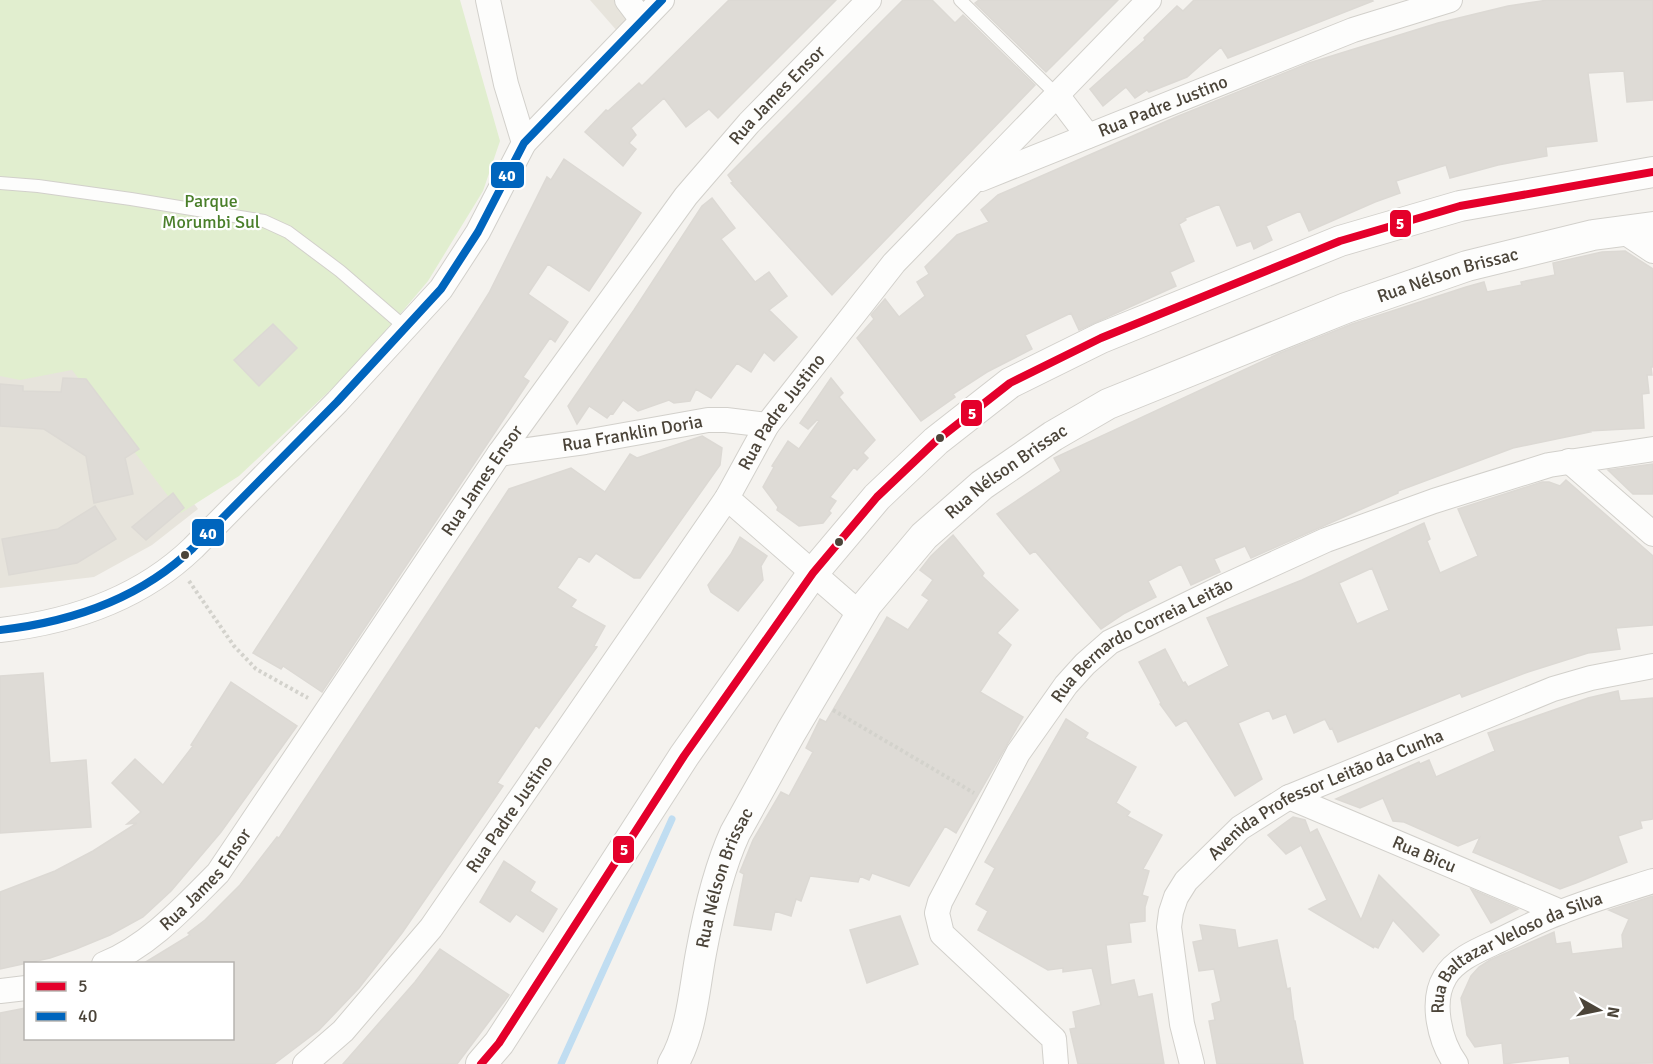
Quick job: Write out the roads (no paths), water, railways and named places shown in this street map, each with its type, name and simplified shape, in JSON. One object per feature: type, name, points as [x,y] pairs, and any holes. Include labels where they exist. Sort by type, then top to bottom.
[{"type":"street","points":[[488,0],[506,84],[524,142]]},
{"type":"street","points":[[627,0],[642,21]]},
{"type":"street","points":[[0,630],[37,626],[92,611],[125,596],[177,563],[234,509],[441,289],[478,232],[524,142],[662,0]]},
{"type":"street","name":"Rua James Ensor","points":[[107,962],[123,956],[168,922],[218,873],[499,454],[686,196],[749,123],[869,0]]},
{"type":"street","points":[[973,182],[1149,0]]},
{"type":"street","name":"Rua Padre Justino","points":[[305,1064],[343,1031],[431,928],[727,498],[767,426],[894,263],[973,182],[1353,30],[1450,0]]},
{"type":"street","points":[[1057,95],[1088,136]]},
{"type":"street","points":[[481,1064],[499,1043],[684,756],[813,573],[877,497],[936,441],[1010,383],[1101,338],[1340,241],[1460,206],[1653,172]]},
{"type":"street","name":"Rua Nélson Brissac","points":[[673,1064],[682,1049],[687,1032],[701,949],[729,847],[735,833],[860,614],[924,536],[982,485],[1053,436],[1108,404],[1346,308],[1467,266],[1593,235],[1653,227]]},
{"type":"street","points":[[1623,231],[1653,251]]},
{"type":"street","name":"Rua Franklin Doria","points":[[499,454],[585,442],[708,420],[726,420],[767,426]]},
{"type":"street","name":"Rua Bernardo Correia Leitão","points":[[1056,1064],[1054,1039],[942,934],[937,914],[940,902],[1018,753],[1066,685],[1084,664],[1110,642],[1326,540],[1434,501],[1550,465],[1653,449]]},
{"type":"street","points":[[1569,461],[1653,534]]},
{"type":"street","points":[[727,498],[860,614]]},
{"type":"street","name":"Avenida Professor Leitão da Cunha","points":[[1192,1064],[1182,1024],[1169,927],[1171,912],[1176,897],[1186,881],[1240,828],[1289,797],[1553,689],[1591,678],[1653,666]]},
{"type":"street","name":"Rua Bicu","points":[[1289,797],[1561,912]]},
{"type":"street","name":"Rua Baltazar Veloso da Silva","points":[[1456,1064],[1446,1048],[1439,1022],[1438,996],[1445,976],[1456,964],[1473,953],[1561,912],[1653,881]]},
{"type":"street","points":[[0,992],[24,988]]},
{"type":"lane","points":[[960,0],[1057,95]]},
{"type":"lane","points":[[0,183],[131,199],[264,221],[288,232],[340,271],[406,328]]},
{"type":"waterway","points":[[561,1064],[672,819]]},
{"type":"park label","name":"Parque Morumbi Sul","points":[[211,211]]}]
